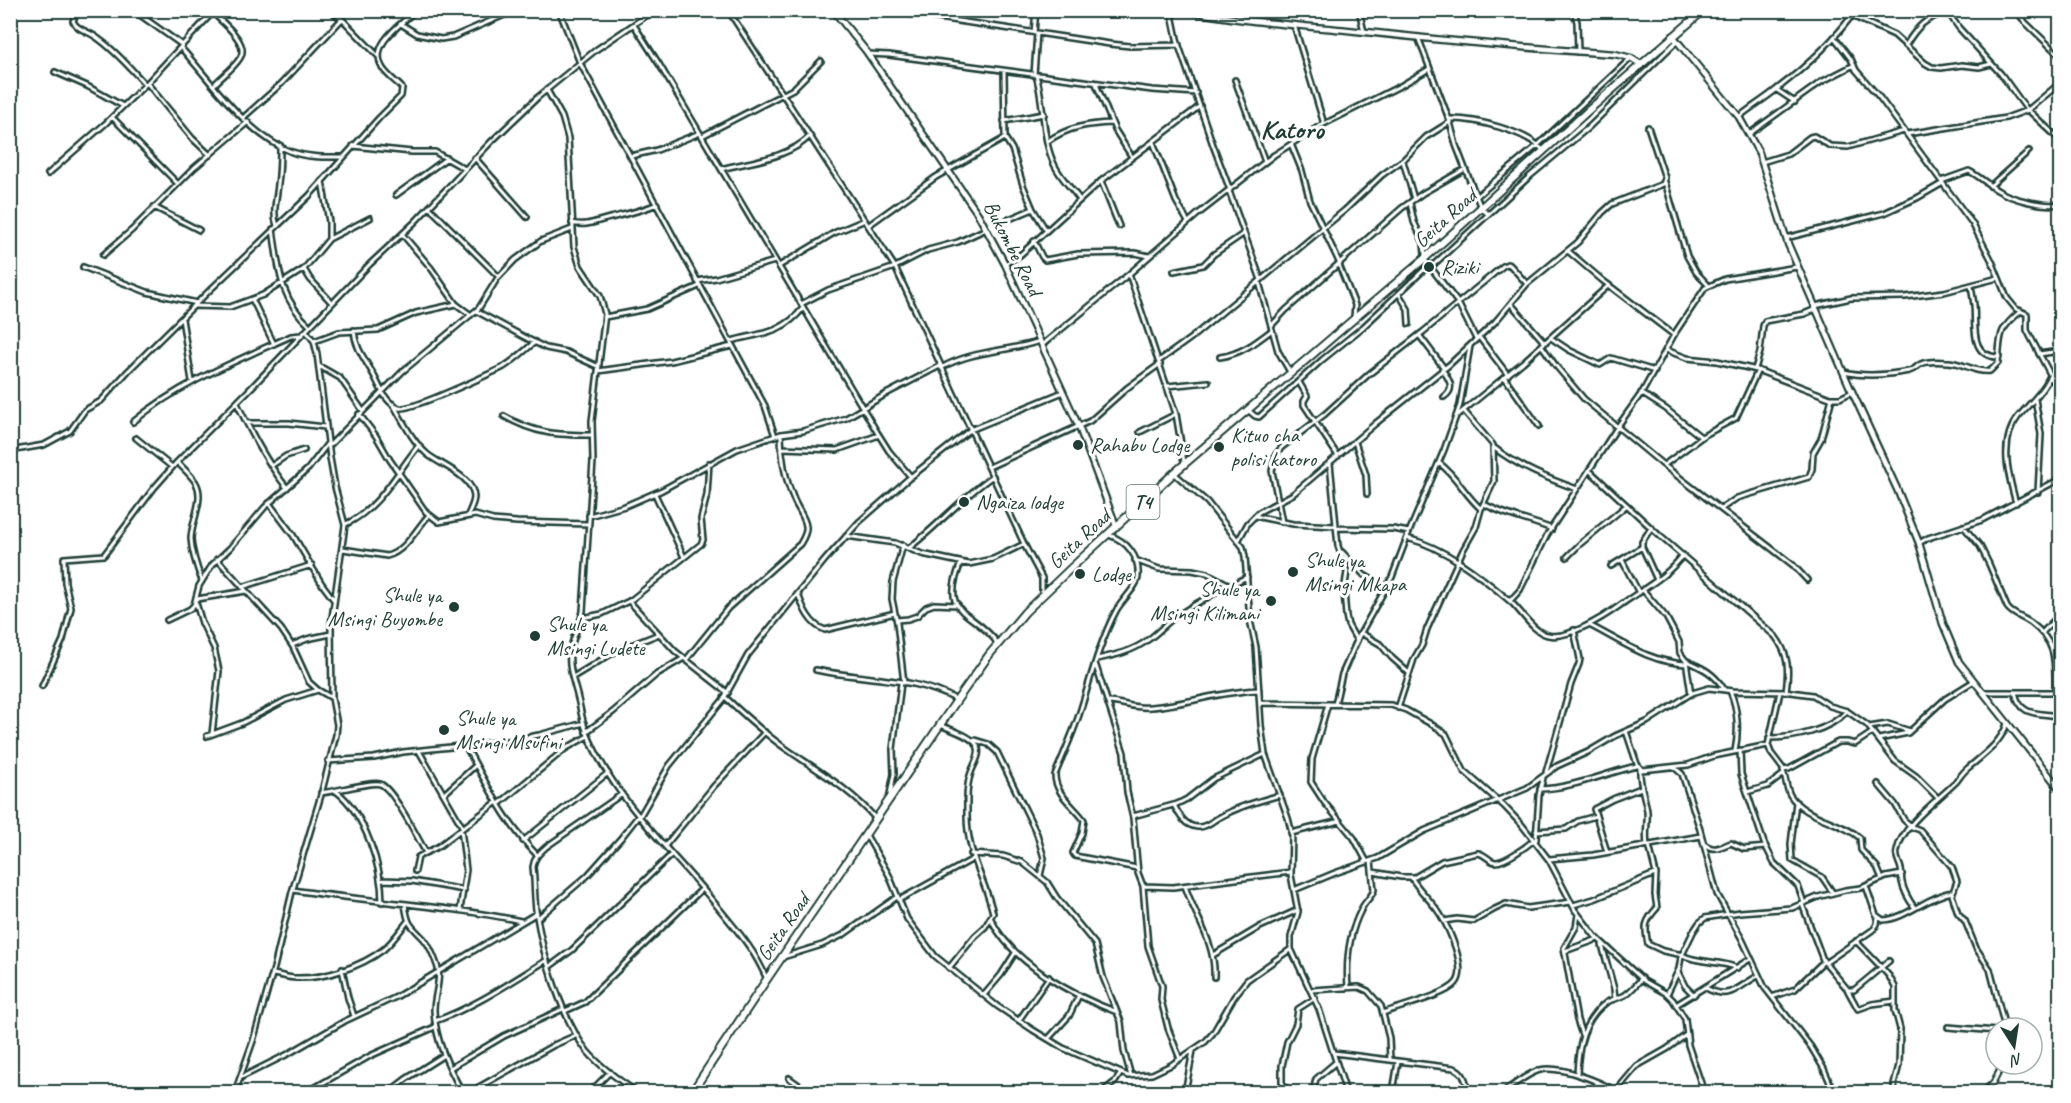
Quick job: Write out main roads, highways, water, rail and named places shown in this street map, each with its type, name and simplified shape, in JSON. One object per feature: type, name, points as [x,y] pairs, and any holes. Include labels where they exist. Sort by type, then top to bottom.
[{"type":"highway","name":"Geita Road","points":[[692,1092],[957,700],[1025,612],[1184,464],[1425,258],[1641,65],[1676,38],[1704,10]]},
{"type":"place","name":"Riziki","points":[[1429,267]]},
{"type":"place","name":"Rahabu Lodge","points":[[1078,445]]},
{"type":"place","name":"Kituo cha polisi katoro","points":[[1219,447]]},
{"type":"place","name":"Ngaiza lodge","points":[[964,502]]},
{"type":"place","name":"Shule ya Msingi Mkapa","points":[[1293,572]]},
{"type":"place","name":"Lodge","points":[[1080,574]]},
{"type":"place","name":"Shule ya Msingi Kilimani","points":[[1271,601]]},
{"type":"place","name":"Shule ya Msingi Buyombe","points":[[454,607]]},
{"type":"place","name":"Shule ya Msingi Ludete","points":[[535,636]]},
{"type":"place","name":"Shule ya Msingi Msufini","points":[[444,730]]},
{"type":"district","name":"Katoro","points":[[1292,129]]}]
